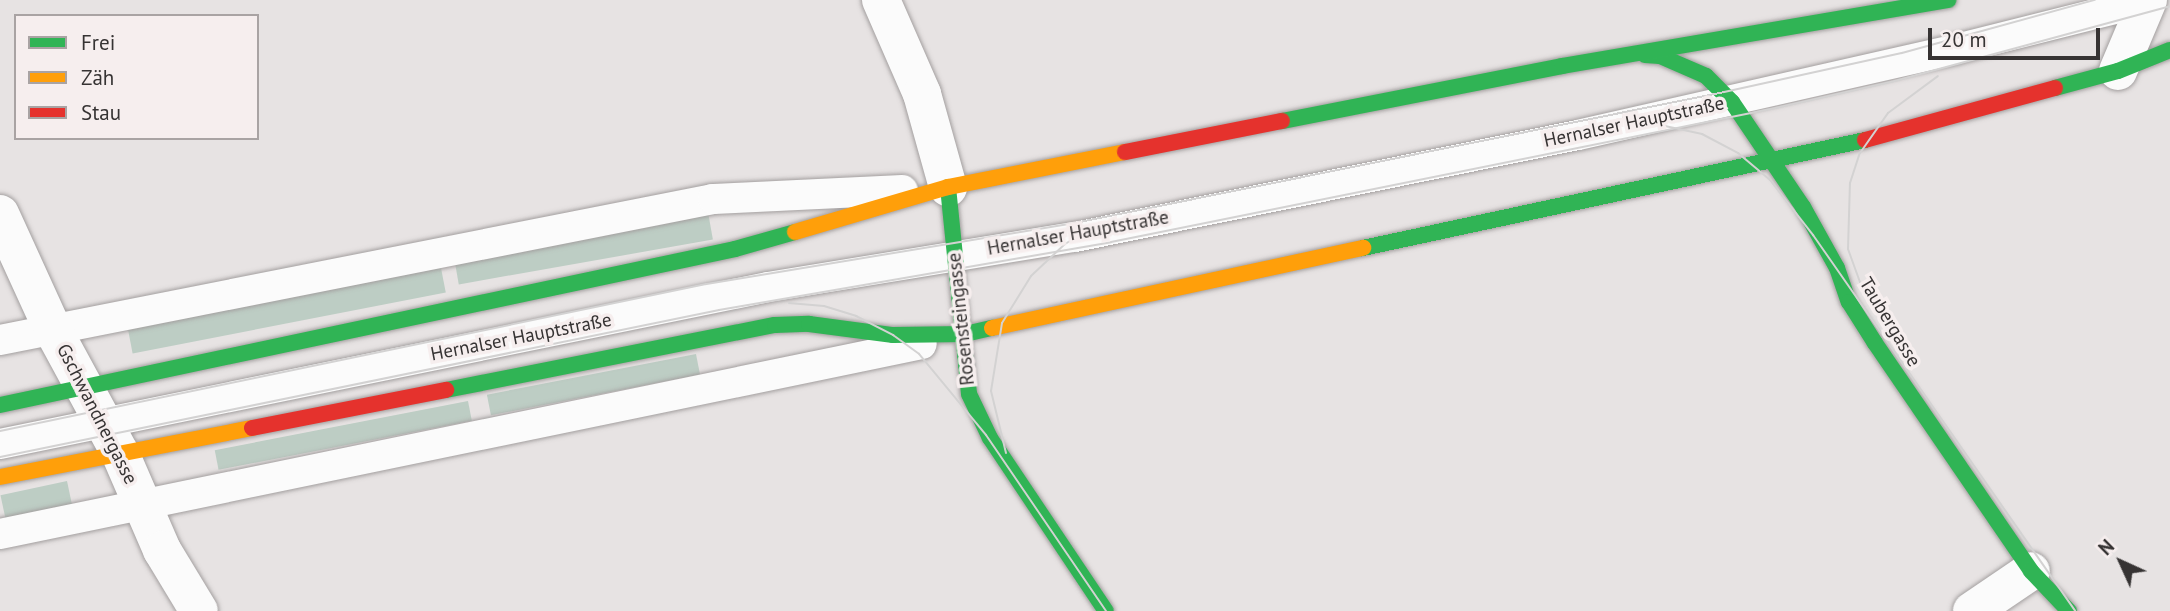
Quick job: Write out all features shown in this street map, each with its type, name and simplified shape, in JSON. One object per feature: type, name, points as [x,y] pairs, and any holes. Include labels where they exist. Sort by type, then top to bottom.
[{"type":"main road","name":"Hernalser Hauptstraße","points":[[0,405],[735,249],[948,187],[1634,54],[1948,0]]},
{"type":"main road","name":"Hernalser Hauptstraße","points":[[0,477],[112,437],[775,325],[809,324],[893,335],[964,334],[1868,139],[2118,71],[2170,50]]},
{"type":"main road","name":"Taubergasse","points":[[1634,54],[1684,65],[1706,76],[1732,102],[1771,158],[1837,268],[1849,302],[2031,571],[2069,611]]},
{"type":"main road","name":"Rosensteingasse","points":[[948,187],[966,377],[977,414],[1106,611]]},
{"type":"street","name":"Rosensteingasse","points":[[881,0],[922,94],[948,187]]},
{"type":"street","points":[[2118,71],[2149,0]]},
{"type":"street","name":"Gschwandnergasse","points":[[0,214],[52,328],[112,437],[141,504],[199,611]]},
{"type":"street","points":[[1972,611],[2031,571]]},
{"type":"lane","name":"Hernalser Hauptstraße","points":[[0,444],[112,437],[768,287],[1075,237],[1732,102],[2149,0]]},
{"type":"lane","name":"Hernalser Hauptstraße","points":[[0,340],[713,199],[948,187]]},
{"type":"lane","name":"Hernalser Hauptstraße","points":[[0,534],[737,384],[964,334]]},
{"type":"shaded area","points":[[708,212],[713,240],[459,284],[454,257]]},
{"type":"shaded area","points":[[441,268],[446,293],[133,353],[128,329]]},
{"type":"shaded area","points":[[696,354],[700,375],[491,415],[487,395]]},
{"type":"shaded area","points":[[468,401],[472,421],[219,470],[215,450]]},
{"type":"shaded area","points":[[67,481],[72,505],[6,520],[0,495]]},
{"type":"tram line","points":[[0,431],[706,284],[1080,222],[1724,92],[1902,53],[2095,0]]},
{"type":"tram line","points":[[0,457],[719,310],[1111,242],[1771,109],[1891,82],[2170,6]]},
{"type":"tram line","points":[[1865,296],[1848,249],[1850,183],[1860,153],[1888,113],[1938,76]]},
{"type":"tram line","points":[[1623,117],[1702,134],[1738,153],[1770,180],[1813,235],[2075,611]]},
{"type":"tram line","points":[[1006,453],[991,391],[1002,323],[1031,276],[1065,244],[1100,223]]},
{"type":"tram line","points":[[789,303],[824,306],[856,316],[893,335],[919,354],[986,435],[1106,611]]},
{"type":"traffic: fast","points":[[1282,121],[1562,66],[1948,0]]},
{"type":"traffic: fast","points":[[2055,88],[2118,71],[2170,50]]},
{"type":"traffic: fast","points":[[1645,55],[1660,56],[1706,76],[1732,102],[1803,207],[1837,268],[1849,302],[1875,343],[2031,571],[2069,611]]},
{"type":"traffic: fast","points":[[1363,248],[1865,140]]},
{"type":"traffic: fast","points":[[948,187],[969,394],[990,438],[1106,611]]},
{"type":"traffic: fast","points":[[0,405],[735,249],[795,232]]},
{"type":"traffic: fast","points":[[446,390],[775,325],[809,324],[893,335],[965,334],[992,328]]},
{"type":"traffic: slow","points":[[795,232],[948,187],[1125,152]]},
{"type":"traffic: slow","points":[[992,328],[1363,248]]},
{"type":"traffic: slow","points":[[0,477],[252,428]]},
{"type":"traffic: jam","points":[[1865,140],[2055,88]]},
{"type":"traffic: jam","points":[[1125,152],[1282,121]]},
{"type":"traffic: jam","points":[[252,428],[446,390]]}]
